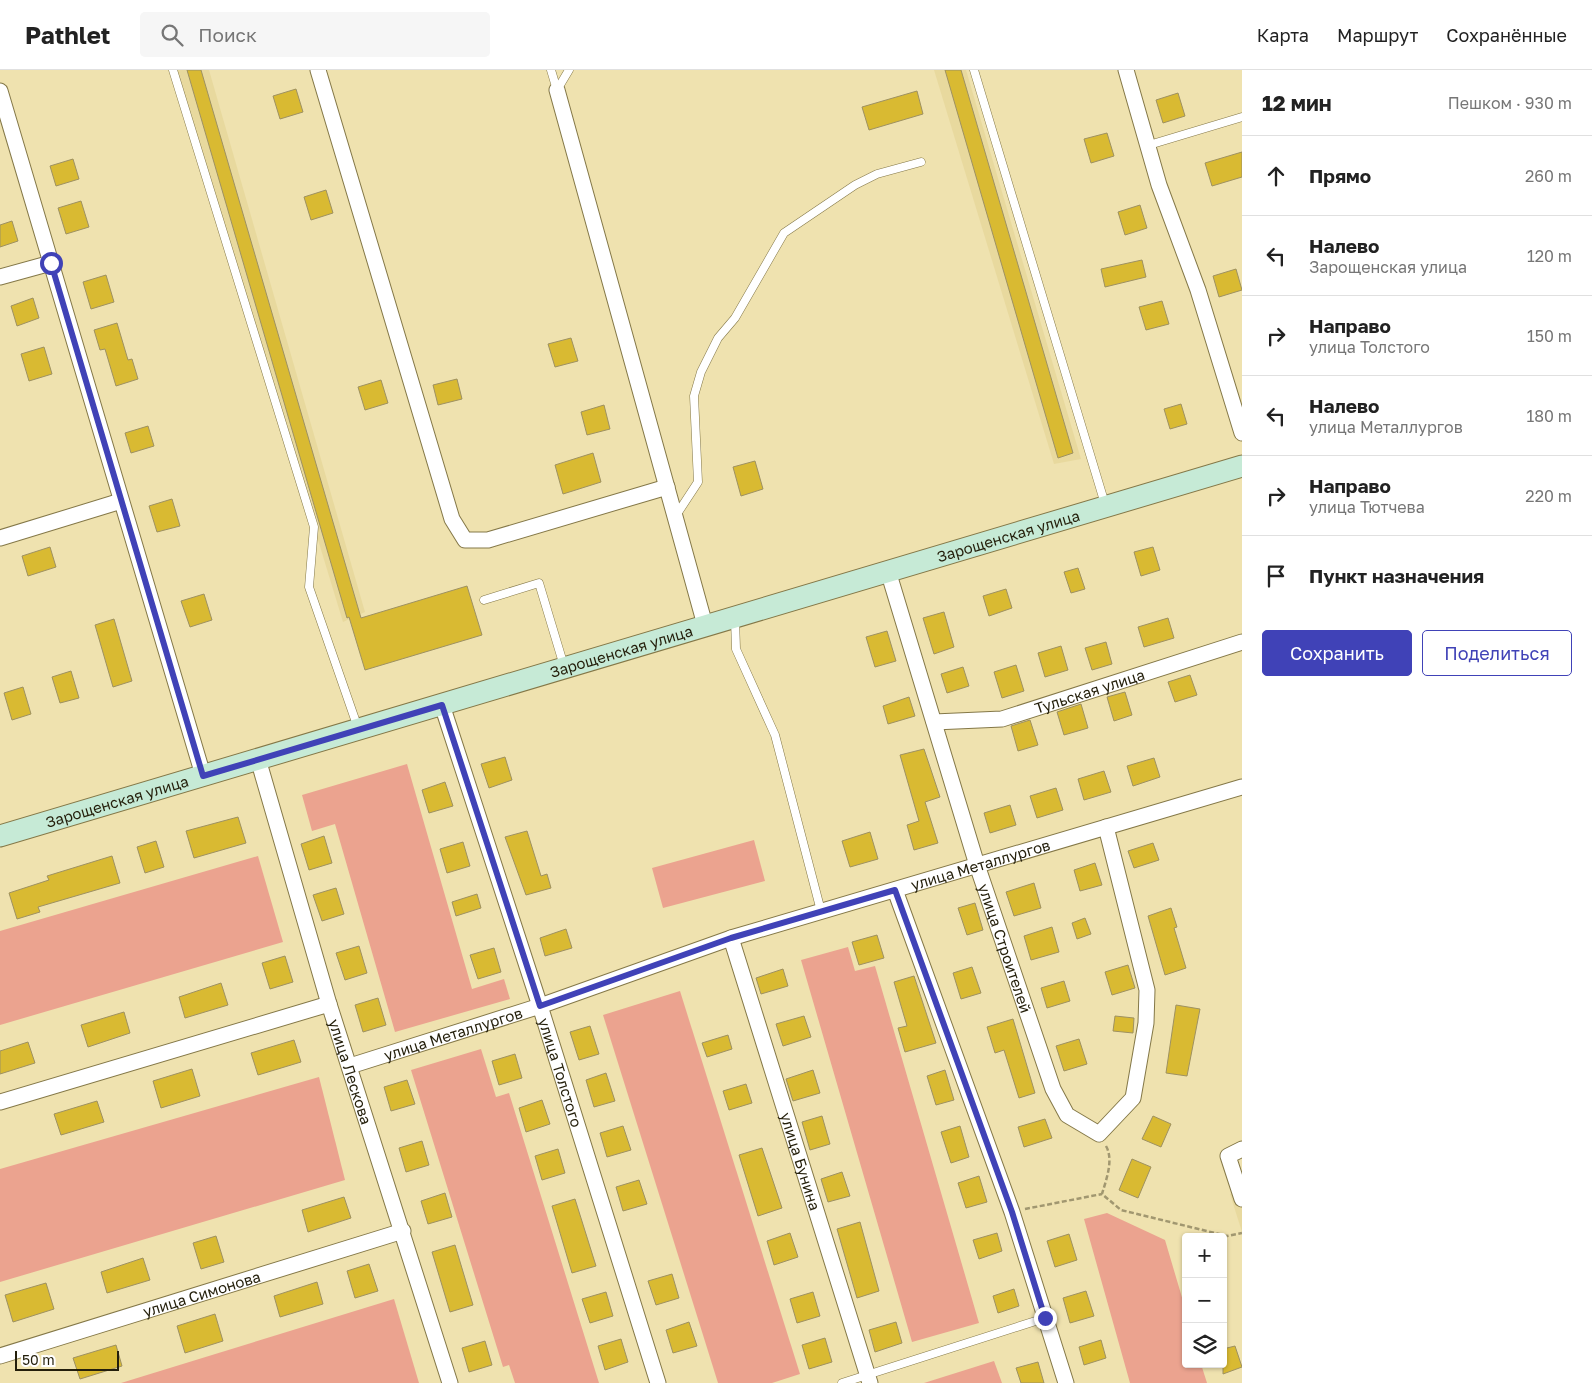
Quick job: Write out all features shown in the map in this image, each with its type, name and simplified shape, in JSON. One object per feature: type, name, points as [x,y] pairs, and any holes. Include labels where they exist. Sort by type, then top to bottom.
[{"type":"street","points":[[318,70],[452,518],[465,540],[488,540],[667,487]]},
{"type":"street","points":[[1126,70],[1159,185],[1198,290],[1242,432]]},
{"type":"street","points":[[557,90],[706,626]]},
{"type":"street","points":[[0,91],[203,776]]},
{"type":"street","points":[[0,277],[51,263]]},
{"type":"street","name":"Зарощенская улица","points":[[0,836],[1242,466]]},
{"type":"street","points":[[0,538],[121,501]]},
{"type":"street","name":"улица Строителей","points":[[888,571],[977,865],[1052,1089],[1067,1115],[1098,1134]]},
{"type":"street","name":"Тульская улица","points":[[934,722],[1002,719],[1242,642]]},
{"type":"street","name":"улица Толстого","points":[[442,705],[540,1006],[658,1383]]},
{"type":"street","name":"улица Лескова","points":[[258,759],[329,1004],[450,1383]]},
{"type":"street","name":"улица Металлургов","points":[[350,1066],[540,1006],[731,938],[1242,787]]},
{"type":"street","points":[[1098,1134],[1133,1098],[1146,1024],[1146,990],[1106,827]]},
{"type":"street","points":[[895,890],[1012,1212],[1066,1383]]},
{"type":"street","name":"улица Бунина","points":[[731,938],[868,1379]]},
{"type":"street","points":[[0,1102],[329,1004]]},
{"type":"street","points":[[1242,1148],[1228,1156],[1242,1199]]},
{"type":"street","name":"улица Симонова","points":[[0,1356],[403,1231]]},
{"type":"lane","points":[[173,70],[314,528],[309,587],[358,728]]},
{"type":"lane","points":[[551,70],[557,90]]},
{"type":"lane","points":[[557,90],[569,70]]},
{"type":"lane","points":[[974,70],[1106,506]]},
{"type":"lane","points":[[1149,145],[1242,117]]},
{"type":"lane","points":[[676,517],[698,482],[694,396],[701,372],[718,338],[735,318],[784,233],[855,185],[877,174],[920,162]]},
{"type":"lane","points":[[484,600],[538,583],[564,668]]},
{"type":"lane","points":[[735,617],[736,649],[775,735],[821,912]]},
{"type":"lane","points":[[842,1383],[868,1379],[1045,1318]]},
{"type":"path","points":[[1098,1134],[1109,1151],[1109,1169],[1102,1194]]},
{"type":"path","points":[[1012,1212],[1102,1194]]},
{"type":"path","points":[[1102,1194],[1121,1210],[1227,1236],[1242,1233]]},
{"type":"shaded area","points":[[175,70],[209,70],[365,612],[343,622]]},
{"type":"shaded area","points":[[934,70],[966,70],[1081,459],[1054,464]]},
{"type":"shaded area","points":[[407,764],[472,989],[504,979],[510,999],[395,1032],[335,824],[312,831],[302,795]]},
{"type":"shaded area","points":[[754,840],[765,881],[663,908],[652,868]]},
{"type":"shaded area","points":[[258,856],[283,942],[0,1025],[0,931]]},
{"type":"shaded area","points":[[848,947],[855,971],[875,966],[979,1323],[912,1342],[801,960]]},
{"type":"shaded area","points":[[680,991],[800,1374],[772,1383],[718,1383],[603,1015]]},
{"type":"shaded area","points":[[481,1049],[496,1097],[509,1093],[599,1383],[515,1383],[509,1365],[503,1367],[411,1070]]},
{"type":"shaded area","points":[[319,1077],[345,1180],[0,1282],[0,1169]]},
{"type":"shaded area","points":[[1242,1189],[1242,1232],[1230,1194]]},
{"type":"shaded area","points":[[1107,1213],[1165,1240],[1182,1297],[1182,1368],[1202,1368],[1207,1383],[1130,1383],[1084,1219]]},
{"type":"shaded area","points":[[394,1299],[419,1383],[121,1383]]},
{"type":"shaded area","points":[[994,1361],[1002,1383],[924,1383]]},
{"type":"building","points":[[187,70],[201,70],[361,618],[467,586],[482,635],[365,670],[349,617],[347,618]]},
{"type":"building","points":[[945,70],[961,70],[1073,453],[1058,458]]},
{"type":"building","points":[[296,89],[303,112],[280,119],[273,96]]},
{"type":"building","points":[[917,91],[923,114],[869,130],[862,107]]},
{"type":"building","points":[[1178,93],[1185,116],[1163,123],[1156,100]]},
{"type":"building","points":[[1107,133],[1114,156],[1091,163],[1084,139]]},
{"type":"building","points":[[1242,152],[1242,177],[1212,186],[1205,163]]},
{"type":"building","points":[[73,159],[79,179],[56,186],[50,166]]},
{"type":"building","points":[[326,190],[333,213],[311,220],[304,197]]},
{"type":"building","points":[[81,201],[89,227],[66,234],[58,208]]},
{"type":"building","points":[[1140,205],[1147,228],[1125,235],[1118,212]]},
{"type":"building","points":[[12,221],[18,241],[0,247],[0,225]]},
{"type":"building","points":[[1142,260],[1146,277],[1105,287],[1101,269]]},
{"type":"building","points":[[1236,269],[1242,290],[1219,297],[1213,276]]},
{"type":"building","points":[[106,275],[114,302],[91,309],[83,282]]},
{"type":"building","points":[[33,298],[39,318],[17,326],[11,306]]},
{"type":"building","points":[[1162,301],[1169,324],[1146,330],[1139,307]]},
{"type":"building","points":[[117,323],[128,360],[132,359],[138,379],[116,386],[105,349],[100,350],[94,330]]},
{"type":"building","points":[[571,338],[578,361],[555,367],[548,344]]},
{"type":"building","points":[[44,347],[52,374],[29,381],[21,354]]},
{"type":"building","points":[[457,379],[462,399],[438,405],[433,385]]},
{"type":"building","points":[[381,380],[388,403],[365,410],[358,387]]},
{"type":"building","points":[[1181,404],[1187,424],[1170,429],[1164,409]]},
{"type":"building","points":[[604,405],[610,429],[587,435],[581,412]]},
{"type":"building","points":[[148,426],[154,446],[131,453],[125,433]]},
{"type":"building","points":[[593,453],[601,482],[563,494],[555,465]]},
{"type":"building","points":[[755,461],[763,489],[741,496],[733,467]]},
{"type":"building","points":[[172,499],[180,526],[157,532],[149,506]]},
{"type":"building","points":[[50,547],[56,567],[28,576],[22,556]]},
{"type":"building","points":[[1153,547],[1160,570],[1141,576],[1134,552]]},
{"type":"building","points":[[1078,568],[1085,589],[1071,593],[1064,572]]},
{"type":"building","points":[[1006,589],[1012,608],[989,616],[983,596]]},
{"type":"building","points":[[204,594],[212,620],[190,627],[181,601]]},
{"type":"building","points":[[944,612],[954,647],[934,654],[923,618]]},
{"type":"building","points":[[1168,618],[1174,638],[1144,647],[1138,627]]},
{"type":"building","points":[[114,619],[132,681],[113,687],[95,625]]},
{"type":"building","points":[[887,631],[896,661],[875,667],[866,637]]},
{"type":"building","points":[[1106,642],[1112,664],[1092,670],[1085,648]]},
{"type":"building","points":[[1061,646],[1068,670],[1045,677],[1038,653]]},
{"type":"building","points":[[1016,665],[1024,691],[1002,698],[994,672]]},
{"type":"building","points":[[963,667],[969,686],[947,693],[941,674]]},
{"type":"building","points":[[71,671],[79,698],[60,703],[52,677]]},
{"type":"building","points":[[1190,675],[1197,695],[1175,702],[1168,682]]},
{"type":"building","points":[[23,687],[31,714],[12,720],[4,693]]},
{"type":"building","points":[[1125,692],[1132,715],[1114,721],[1107,697]]},
{"type":"building","points":[[909,697],[915,716],[888,724],[883,706]]},
{"type":"building","points":[[1081,704],[1088,728],[1064,735],[1057,712]]},
{"type":"building","points":[[1030,720],[1038,745],[1018,751],[1011,726]]},
{"type":"building","points":[[924,749],[940,797],[925,802],[938,843],[914,850],[907,825],[919,821],[900,755]]},
{"type":"building","points":[[505,757],[512,780],[489,788],[481,764]]},
{"type":"building","points":[[1154,758],[1160,777],[1133,786],[1127,766]]},
{"type":"building","points":[[1104,771],[1111,792],[1084,800],[1078,779]]},
{"type":"building","points":[[445,782],[453,806],[429,813],[422,790]]},
{"type":"building","points":[[1056,788],[1063,810],[1037,818],[1030,796]]},
{"type":"building","points":[[1010,805],[1016,825],[990,833],[984,813]]},
{"type":"building","points":[[238,817],[246,843],[194,858],[186,831]]},
{"type":"building","points":[[527,831],[541,876],[547,874],[551,888],[526,895],[505,837]]},
{"type":"building","points":[[870,832],[878,859],[850,867],[842,841]]},
{"type":"building","points":[[324,836],[332,863],[309,870],[301,844]]},
{"type":"building","points":[[156,841],[164,867],[145,873],[137,847]]},
{"type":"building","points":[[463,842],[470,866],[447,873],[440,849]]},
{"type":"building","points":[[1153,843],[1159,860],[1134,868],[1128,851]]},
{"type":"building","points":[[112,856],[120,883],[38,907],[40,912],[17,919],[9,893],[49,880],[47,876]]},
{"type":"building","points":[[1095,863],[1102,885],[1080,891],[1074,870]]},
{"type":"building","points":[[1034,883],[1041,908],[1014,916],[1006,892]]},
{"type":"building","points":[[336,888],[344,914],[322,921],[313,895]]},
{"type":"building","points":[[477,894],[481,908],[456,916],[452,902]]},
{"type":"building","points":[[975,903],[983,930],[967,935],[958,908]]},
{"type":"building","points":[[1171,908],[1177,927],[1174,928],[1186,968],[1165,975],[1148,916]]},
{"type":"building","points":[[1085,918],[1091,934],[1077,939],[1072,923]]},
{"type":"building","points":[[1052,927],[1059,952],[1031,960],[1024,936]]},
{"type":"building","points":[[566,929],[572,948],[545,956],[540,938]]},
{"type":"building","points":[[877,935],[884,958],[859,965],[852,942]]},
{"type":"building","points":[[359,946],[367,973],[345,980],[336,953]]},
{"type":"building","points":[[494,948],[501,972],[478,979],[470,955]]},
{"type":"building","points":[[285,956],[293,982],[270,989],[262,963]]},
{"type":"building","points":[[1128,965],[1135,988],[1112,995],[1105,972]]},
{"type":"building","points":[[972,967],[981,993],[961,999],[953,973]]},
{"type":"building","points":[[783,969],[788,986],[761,994],[756,978]]},
{"type":"building","points":[[914,976],[936,1043],[905,1052],[898,1028],[907,1026],[894,982]]},
{"type":"building","points":[[1064,981],[1070,1001],[1047,1008],[1041,988]]},
{"type":"building","points":[[221,983],[228,1005],[185,1018],[179,997]]},
{"type":"building","points":[[378,998],[386,1025],[363,1032],[355,1005]]},
{"type":"building","points":[[1176,1005],[1200,1009],[1187,1076],[1166,1073]]},
{"type":"building","points":[[124,1012],[130,1033],[88,1047],[81,1025]]},
{"type":"building","points":[[804,1016],[811,1037],[783,1046],[776,1024]]},
{"type":"building","points":[[1115,1016],[1134,1018],[1133,1033],[1113,1031]]},
{"type":"building","points":[[1013,1019],[1035,1093],[1019,1098],[1004,1050],[995,1053],[987,1027]]},
{"type":"building","points":[[590,1026],[599,1054],[579,1060],[570,1032]]},
{"type":"building","points":[[728,1035],[732,1049],[707,1057],[702,1043]]},
{"type":"building","points":[[1079,1039],[1087,1064],[1064,1071],[1056,1046]]},
{"type":"building","points":[[294,1040],[301,1062],[258,1075],[251,1053]]},
{"type":"building","points":[[28,1042],[35,1063],[0,1074],[0,1051]]},
{"type":"building","points":[[515,1054],[522,1078],[499,1085],[492,1061]]},
{"type":"building","points":[[192,1069],[200,1096],[161,1108],[153,1081]]},
{"type":"building","points":[[813,1070],[820,1093],[793,1101],[786,1079]]},
{"type":"building","points":[[945,1070],[954,1100],[936,1105],[927,1076]]},
{"type":"building","points":[[606,1073],[615,1101],[594,1107],[586,1080]]},
{"type":"building","points":[[407,1080],[415,1104],[391,1111],[384,1087]]},
{"type":"building","points":[[746,1084],[752,1103],[729,1110],[723,1091]]},
{"type":"building","points":[[542,1100],[550,1124],[526,1132],[519,1108]]},
{"type":"building","points":[[97,1101],[104,1122],[61,1135],[54,1114]]},
{"type":"building","points":[[822,1116],[830,1144],[810,1150],[802,1122]]},
{"type":"building","points":[[1153,1116],[1171,1124],[1161,1147],[1142,1139]]},
{"type":"building","points":[[1045,1119],[1052,1138],[1024,1147],[1018,1127]]},
{"type":"building","points":[[623,1126],[631,1150],[607,1157],[600,1133]]},
{"type":"building","points":[[960,1126],[969,1157],[951,1163],[941,1132]]},
{"type":"building","points":[[422,1141],[429,1165],[406,1172],[399,1148]]},
{"type":"building","points":[[762,1148],[782,1208],[758,1216],[739,1155]]},
{"type":"building","points":[[558,1149],[565,1173],[542,1180],[535,1156]]},
{"type":"building","points":[[1132,1159],[1151,1167],[1138,1198],[1119,1190]]},
{"type":"building","points":[[842,1172],[850,1196],[828,1202],[821,1179]]},
{"type":"building","points":[[979,1176],[987,1202],[966,1208],[958,1183]]},
{"type":"building","points":[[639,1180],[647,1204],[623,1211],[616,1187]]},
{"type":"building","points":[[445,1193],[452,1217],[428,1224],[421,1201]]},
{"type":"building","points":[[344,1197],[351,1218],[308,1232],[302,1210]]},
{"type":"building","points":[[575,1199],[596,1266],[572,1273],[552,1206]]},
{"type":"building","points":[[860,1222],[879,1291],[857,1298],[837,1229]]},
{"type":"building","points":[[790,1233],[798,1257],[774,1265],[767,1241]]},
{"type":"building","points":[[997,1233],[1002,1251],[979,1259],[973,1240]]},
{"type":"building","points":[[1069,1234],[1077,1260],[1055,1267],[1047,1241]]},
{"type":"building","points":[[216,1236],[224,1262],[201,1269],[193,1243]]},
{"type":"building","points":[[455,1245],[473,1305],[450,1312],[432,1252]]},
{"type":"building","points":[[143,1258],[150,1280],[107,1293],[101,1272]]},
{"type":"building","points":[[369,1264],[378,1291],[355,1298],[347,1271]]},
{"type":"building","points":[[672,1274],[679,1298],[656,1305],[648,1281]]},
{"type":"building","points":[[317,1282],[323,1304],[280,1317],[274,1296]]},
{"type":"building","points":[[46,1283],[54,1309],[13,1322],[5,1295]]},
{"type":"building","points":[[1014,1289],[1019,1306],[998,1313],[993,1296]]},
{"type":"building","points":[[1086,1291],[1094,1316],[1070,1323],[1063,1298]]},
{"type":"building","points":[[606,1292],[613,1316],[590,1323],[582,1299]]},
{"type":"building","points":[[813,1292],[820,1316],[797,1323],[790,1299]]},
{"type":"building","points":[[215,1314],[223,1341],[185,1353],[177,1326]]},
{"type":"building","points":[[689,1322],[697,1346],[673,1353],[666,1330]]},
{"type":"building","points":[[896,1322],[902,1343],[875,1352],[869,1330]]},
{"type":"building","points":[[825,1338],[832,1362],[809,1369],[802,1345]]},
{"type":"building","points":[[621,1339],[628,1362],[605,1370],[598,1346]]},
{"type":"building","points":[[1101,1340],[1106,1358],[1084,1365],[1079,1347]]},
{"type":"building","points":[[485,1341],[492,1365],[469,1372],[462,1348]]},
{"type":"building","points":[[116,1345],[122,1366],[80,1379],[73,1358]]},
{"type":"building","points":[[1235,1346],[1242,1367],[1223,1374],[1223,1368],[1227,1368],[1227,1348]]},
{"type":"building","points":[[1038,1362],[1044,1383],[1021,1383],[1016,1368]]},
{"type":"route","points":[[51,263],[203,776],[358,728],[442,705],[540,1006],[731,938],[895,890],[1012,1212],[1045,1318]]}]
